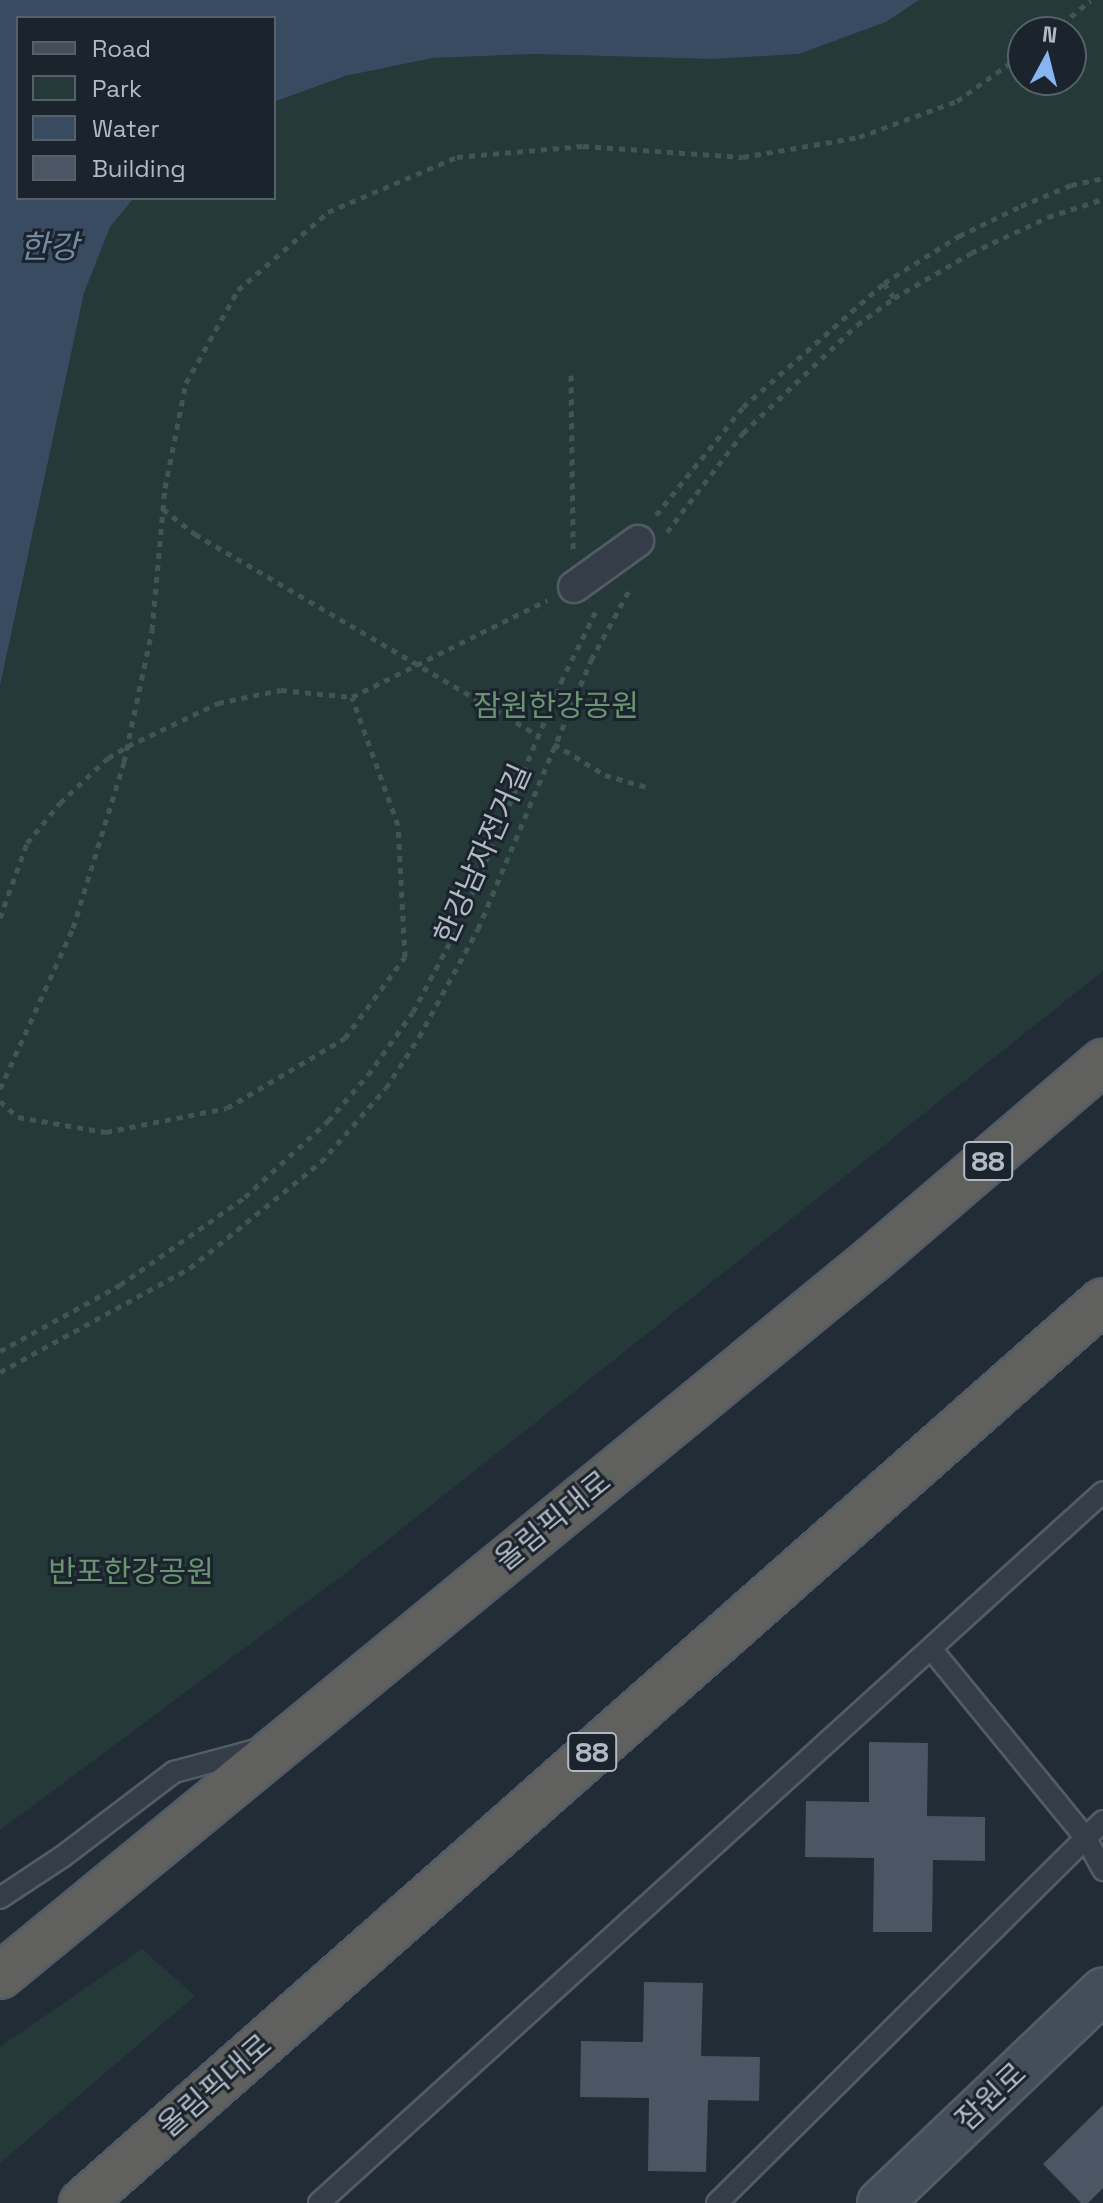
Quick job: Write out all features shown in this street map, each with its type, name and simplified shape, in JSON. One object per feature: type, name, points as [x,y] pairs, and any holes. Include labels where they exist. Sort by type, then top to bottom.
[{"type":"highway","name":"올림픽대로","points":[[0,1976],[860,1269],[1103,1062]]},
{"type":"highway","name":"올림픽대로","points":[[82,2203],[1103,1301]]},
{"type":"main road","name":"잠원로","points":[[880,2203],[1103,1991]]},
{"type":"street","points":[[574,587],[651,539]]},
{"type":"lane","points":[[319,2203],[1103,1492]]},
{"type":"lane","points":[[932,1650],[1085,1837],[1103,1870]]},
{"type":"lane","points":[[0,1898],[62,1857],[174,1772],[283,1743]]},
{"type":"lane","points":[[717,2203],[1103,1821]]},
{"type":"path","points":[[1072,16],[1091,0]]},
{"type":"path","points":[[0,1089],[73,928],[128,746],[152,630],[163,508],[186,383],[238,290],[328,212],[457,157],[583,146],[743,157],[859,137],[957,101],[1007,65]]},
{"type":"path","points":[[651,539],[676,487],[743,407],[884,283],[959,236],[1021,206],[1071,185],[1103,178]]},
{"type":"path","points":[[651,539],[743,433],[823,354],[894,298],[1011,233],[1103,199]]},
{"type":"path","points":[[884,283],[894,298]]},
{"type":"path","points":[[0,918],[27,843],[60,803],[108,758],[128,746],[218,703],[281,690],[352,697],[574,587],[571,375]]},
{"type":"path","points":[[163,508],[195,534],[539,736]]},
{"type":"path","name":"한강남자전거길","points":[[0,1372],[190,1268],[258,1216],[345,1138],[386,1088],[419,1037],[478,929],[532,806],[554,744],[609,622],[632,586]]},
{"type":"path","name":"한강남자전거길","points":[[0,1351],[120,1285],[245,1197],[338,1110],[394,1043],[413,1012],[479,880],[539,736],[602,600]]},
{"type":"path","points":[[0,1101],[18,1117],[106,1132],[227,1108],[345,1038],[405,957],[398,825],[352,697]]},
{"type":"path","points":[[554,744],[605,775],[647,787]]},
{"type":"green space","name":"잠원한강공원","points":[[919,0],[1103,0],[1103,971],[351,1569],[0,1830],[0,686],[84,293],[110,227],[132,200],[276,200],[276,101],[345,76],[433,58],[532,54],[713,59],[799,54],[886,22]]},
{"type":"green space","points":[[142,1949],[195,1996],[0,2163],[0,2047]]},
{"type":"water","name":"한강","points":[[0,0],[919,0],[886,22],[799,54],[713,59],[532,54],[433,58],[345,76],[276,101],[276,16],[16,16],[16,200],[132,200],[110,227],[84,293],[0,686]]},
{"type":"building","points":[[869,1742],[928,1743],[927,1816],[985,1817],[985,1861],[933,1860],[932,1932],[873,1932],[874,1858],[805,1857],[806,1801],[869,1802]]},
{"type":"building","points":[[644,1982],[703,1983],[701,2056],[760,2057],[759,2101],[708,2100],[706,2172],[648,2171],[649,2098],[580,2097],[581,2041],[643,2042]]},
{"type":"building","points":[[1103,2105],[1103,2188],[1088,2203],[1081,2203],[1043,2164]]},
{"type":"park label","name":"반포한강공원","points":[[131,1572]]}]
